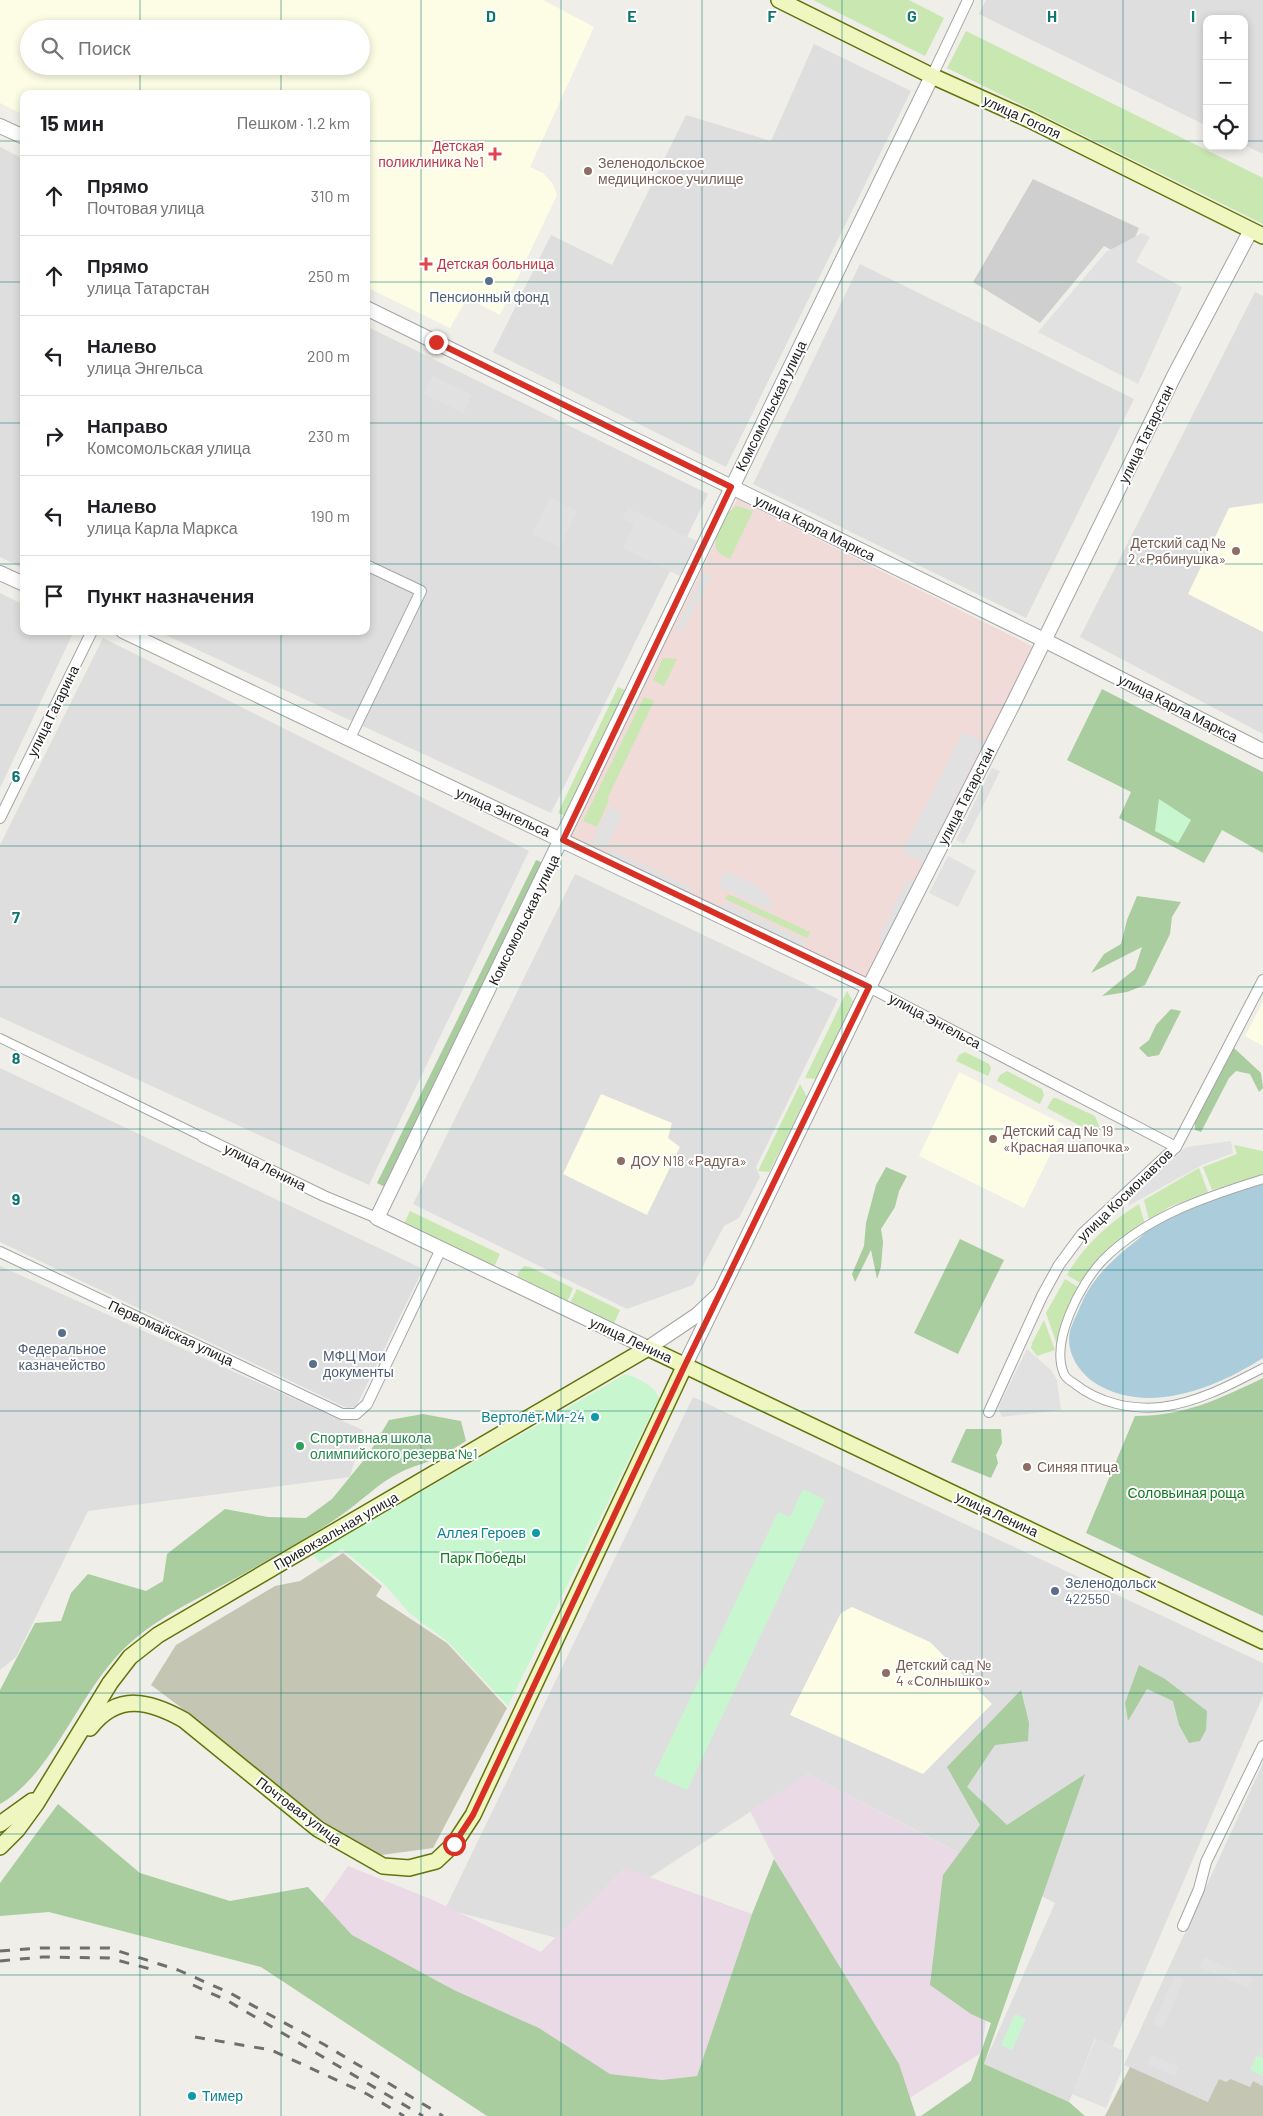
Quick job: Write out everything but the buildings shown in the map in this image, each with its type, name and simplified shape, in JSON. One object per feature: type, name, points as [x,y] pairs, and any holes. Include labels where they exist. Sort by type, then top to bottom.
[{"type":"main road","name":"улица Гоголя","points":[[779,0],[932,76],[1030,120],[1257,233]]},
{"type":"main road","name":"улица Ленина","points":[[648,1348],[1263,1641]]},
{"type":"main road","name":"Привокзальная улица","points":[[66,1758],[110,1683],[130,1657],[158,1635],[648,1348]]},
{"type":"main road","name":"Почтовая улица","points":[[66,1758],[97,1718],[117,1706],[136,1702],[162,1708],[184,1720],[318,1829],[349,1848],[383,1866],[409,1868],[436,1861],[454,1844],[473,1815],[685,1365]]},
{"type":"main road","points":[[0,1847],[17,1830],[66,1758]]},
{"type":"main road","points":[[0,1824],[46,1788]]},
{"type":"street","name":"Комсомольская улица","points":[[378,1218],[563,840],[731,487],[968,0]]},
{"type":"street","points":[[0,126],[20,135]]},
{"type":"street","name":"улица Татарстан","points":[[685,1365],[869,987],[1044,640],[1174,376],[1257,233]]},
{"type":"street","name":"улица Карла Маркса","points":[[370,310],[1044,640],[1263,751]]},
{"type":"street","points":[[349,740],[422,590],[370,567]]},
{"type":"street","points":[[0,573],[20,582]]},
{"type":"street","name":"улица Гагарина","points":[[0,818],[90,635]]},
{"type":"street","name":"улица Энгельса","points":[[130,635],[869,987],[1176,1147]]},
{"type":"street","name":"улица Космонавтов","points":[[989,1412],[1042,1296],[1059,1266],[1082,1234],[1176,1147],[1263,980]]},
{"type":"street","name":"улица Ленина","points":[[0,1038],[324,1196],[378,1218],[648,1348]]},
{"type":"street","points":[[1263,1179],[1212,1194],[1167,1213],[1142,1228],[1103,1260],[1088,1279],[1074,1304],[1065,1327],[1061,1345],[1061,1363],[1065,1376],[1085,1392],[1111,1404],[1136,1407],[1161,1407],[1196,1399],[1263,1368]]},
{"type":"street","name":"Первомайская улица","points":[[0,1252],[342,1414],[356,1414],[367,1404],[441,1249]]},
{"type":"street","points":[[648,1348],[697,1315],[718,1295]]},
{"type":"street","points":[[1183,1926],[1199,1889],[1206,1862],[1263,1746]]},
{"type":"shaded area","points":[[0,0],[543,0],[594,27],[530,167],[543,173],[553,184],[557,195],[500,315],[467,298],[450,328],[370,289],[370,90],[20,90],[20,113],[0,103]]},
{"type":"shaded area","points":[[986,0],[1263,0],[1263,154],[1248,147],[1248,15],[1203,15],[1203,124],[979,14]]},
{"type":"shaded area","points":[[814,44],[911,91],[726,467],[493,352],[551,235],[612,265],[686,115],[771,141]]},
{"type":"shaded area","points":[[0,147],[20,157],[20,567],[0,557]]},
{"type":"shaded area","points":[[1033,179],[1139,228],[1126,258],[1104,246],[1040,323],[973,282]]},
{"type":"shaded area","points":[[1142,233],[1150,237],[1136,262],[1182,287],[1138,384],[1038,332],[1106,252]]},
{"type":"shaded area","points":[[860,264],[1134,399],[1026,618],[753,484]]},
{"type":"shaded area","points":[[1255,292],[1263,296],[1263,734],[1080,637]]},
{"type":"shaded area","points":[[370,328],[708,494],[551,813],[166,635],[370,635]]},
{"type":"shaded area","points":[[433,376],[472,395],[463,413],[424,394]]},
{"type":"shaded area","points":[[550,498],[577,511],[560,547],[532,534]]},
{"type":"shaded area","points":[[737,499],[1034,647],[867,981],[568,838]]},
{"type":"shaded area","name":"Детский сад № 2 «Рябинушка»","points":[[1263,503],[1263,632],[1188,594],[1229,508]]},
{"type":"shaded area","points":[[628,508],[697,541],[680,576],[623,548],[634,525],[622,519]]},
{"type":"shaded area","points":[[704,573],[711,576],[682,633],[676,629]]},
{"type":"shaded area","points":[[0,593],[20,603],[20,635],[72,635],[0,788]]},
{"type":"shaded area","points":[[103,638],[529,851],[369,1185],[0,1017],[0,845]]},
{"type":"shaded area","points":[[963,732],[983,742],[923,863],[902,852]]},
{"type":"shaded area","points":[[992,768],[1000,771],[964,844],[956,840]]},
{"type":"shaded area","points":[[609,807],[623,813],[606,849],[592,842]]},
{"type":"shaded area","points":[[610,849],[692,888],[689,895],[607,856]]},
{"type":"shaded area","points":[[948,856],[976,871],[958,907],[929,893]]},
{"type":"shaded area","points":[[725,871],[760,887],[773,903],[770,910],[718,886]]},
{"type":"shaded area","points":[[575,874],[838,999],[756,1167],[760,1177],[739,1218],[724,1226],[693,1285],[627,1309],[413,1204]]},
{"type":"shaded area","points":[[907,880],[914,883],[883,946],[878,939]]},
{"type":"shaded area","points":[[724,902],[806,941],[802,948],[720,909]]},
{"type":"shaded area","points":[[1263,1002],[1263,1046],[1245,1036]]},
{"type":"shaded area","points":[[0,1068],[423,1269],[356,1407],[347,1408],[0,1242]]},
{"type":"shaded area","name":"Детский сад № 19 «Красная шапочка»","points":[[959,1072],[1065,1125],[1024,1208],[919,1156]]},
{"type":"shaded area","name":"ДОУ N18 «Радуга»","points":[[601,1094],[672,1123],[668,1138],[680,1147],[647,1215],[563,1174]]},
{"type":"shaded area","points":[[1231,1141],[1233,1153],[1202,1165],[1128,1206],[1131,1198],[1186,1147]]},
{"type":"shaded area","points":[[0,1266],[363,1430],[350,1477],[88,1511],[16,1657],[0,1670]]},
{"type":"shaded area","points":[[1027,1349],[1051,1370],[1057,1380],[1061,1410],[1002,1417],[998,1408]]},
{"type":"shaded area","points":[[693,1397],[1263,1663],[1263,1696],[1113,2046],[1095,2039],[1069,2102],[984,2064],[1055,1903],[808,1774],[557,1938],[445,1909]]},
{"type":"shaded area","points":[[343,1553],[382,1586],[376,1596],[447,1643],[507,1708],[433,1848],[374,1856],[335,1834],[151,1685],[176,1645],[275,1586],[300,1581]]},
{"type":"shaded area","name":"Детский сад № 4 «Солнышко»","points":[[852,1607],[930,1642],[992,1704],[923,1774],[790,1715],[841,1613]]},
{"type":"shaded area","points":[[1263,1763],[1263,2086],[1253,2081],[1250,2087],[1231,2079],[1209,2102],[1124,2065]]},
{"type":"shaded area","points":[[808,1774],[1008,1879],[981,2053],[900,2104],[750,1811]]},
{"type":"shaded area","points":[[348,1866],[433,1900],[541,1952],[624,1868],[752,1914],[697,2076],[662,2080],[610,2074],[539,2028],[454,1990],[352,1935],[322,1903]]},
{"type":"shaded area","points":[[1204,1957],[1253,1979],[1248,1988],[1199,1967]]},
{"type":"shaded area","points":[[1175,1975],[1184,1979],[1163,2028],[1153,2024]]},
{"type":"shaded area","points":[[1096,2039],[1122,2050],[1121,2072],[1106,2108],[1072,2094]]},
{"type":"shaded area","points":[[1152,2055],[1179,2067],[1175,2076],[1147,2064]]},
{"type":"shaded area","points":[[1130,2067],[1208,2102],[1219,2079],[1226,2082],[1231,2079],[1250,2087],[1253,2081],[1263,2086],[1263,2116],[1105,2116]]},
{"type":"green space","points":[[813,0],[909,0],[944,18],[925,56]]},
{"type":"green space","points":[[966,31],[1203,148],[1203,150],[1263,178],[1263,224],[947,68]]},
{"type":"green space","points":[[737,506],[753,511],[730,559],[717,550],[716,538],[720,525],[728,513]]},
{"type":"green space","points":[[663,658],[677,659],[664,686],[653,680]]},
{"type":"green space","points":[[618,687],[627,691],[568,817],[558,813]]},
{"type":"green space","points":[[1102,689],[1263,772],[1263,853],[1222,830],[1204,863],[1119,818],[1131,792],[1067,760]]},
{"type":"green space","points":[[644,697],[654,701],[607,799],[609,800],[597,827],[583,821]]},
{"type":"green space","points":[[1159,799],[1191,820],[1178,843],[1155,831]]},
{"type":"green space","points":[[536,860],[546,864],[387,1188],[377,1183]]},
{"type":"green space","points":[[728,894],[810,932],[807,938],[725,899]]},
{"type":"green space","points":[[1137,896],[1181,902],[1172,917],[1170,934],[1145,985],[1127,992],[1102,996],[1135,969],[1142,947],[1091,973],[1104,954],[1121,944],[1127,920]]},
{"type":"green space","points":[[847,991],[854,1003],[816,1079],[805,1078]]},
{"type":"green space","points":[[1171,1009],[1181,1011],[1159,1055],[1148,1057],[1139,1048],[1149,1040],[1156,1025]]},
{"type":"green space","points":[[1234,1048],[1261,1073],[1263,1088],[1259,1092],[1250,1074],[1236,1071],[1229,1078],[1201,1132],[1195,1130],[1195,1120]]},
{"type":"green space","points":[[965,1052],[989,1064],[991,1069],[988,1076],[956,1061],[959,1055]]},
{"type":"green space","points":[[1007,1071],[1042,1089],[1044,1095],[1040,1104],[997,1081],[1000,1075]]},
{"type":"green space","points":[[800,1084],[807,1097],[769,1172],[758,1171]]},
{"type":"green space","points":[[1053,1098],[1095,1116],[1099,1126],[1097,1135],[1047,1108]]},
{"type":"green space","points":[[1234,1145],[1263,1151],[1263,1175],[1212,1190],[1203,1167],[1237,1154]]},
{"type":"green space","points":[[886,1167],[907,1176],[899,1191],[895,1207],[881,1229],[883,1242],[881,1267],[877,1279],[871,1250],[855,1282],[852,1274],[864,1246],[866,1223],[876,1185]]},
{"type":"green space","points":[[1199,1168],[1208,1192],[1169,1207],[1149,1220],[1144,1200]]},
{"type":"green space","points":[[1139,1204],[1145,1224],[1082,1284],[1067,1275],[1081,1254],[1098,1235]]},
{"type":"green space","points":[[410,1211],[500,1254],[493,1269],[403,1226]]},
{"type":"green space","points":[[960,1239],[1004,1260],[958,1354],[914,1333]]},
{"type":"green space","points":[[524,1266],[530,1267],[573,1288],[566,1305],[518,1281],[518,1273]]},
{"type":"green space","points":[[1065,1279],[1080,1288],[1064,1322],[1057,1345],[1046,1313]]},
{"type":"green space","points":[[577,1289],[620,1310],[613,1326],[569,1305]]},
{"type":"green space","points":[[1044,1320],[1055,1350],[1037,1356],[1031,1348]]},
{"type":"green space","name":"Парк Победы","points":[[626,1374],[650,1386],[659,1398],[508,1706],[448,1642],[409,1613],[384,1584],[342,1549],[321,1563],[310,1553],[327,1546]]},
{"type":"green space","name":"Соловьиная роща","points":[[1263,1378],[1263,1616],[1086,1533],[1135,1416],[1186,1410],[1231,1393]]},
{"type":"green space","points":[[423,1414],[461,1421],[466,1441],[440,1456],[393,1476],[348,1511],[319,1530],[158,1621],[130,1643],[112,1661],[36,1772],[19,1790],[0,1804],[0,1690],[35,1623],[61,1621],[71,1593],[88,1574],[146,1591],[163,1581],[167,1554],[225,1509],[268,1517],[306,1518],[332,1499],[368,1455],[389,1420]]},
{"type":"green space","points":[[966,1429],[1001,1429],[1002,1443],[996,1455],[998,1463],[991,1478],[951,1462]]},
{"type":"green space","points":[[803,1489],[825,1500],[687,1790],[654,1775],[778,1512],[790,1517]]},
{"type":"green space","points":[[1139,1665],[1165,1679],[1207,1711],[1206,1730],[1200,1741],[1189,1743],[1179,1725],[1173,1701],[1147,1689],[1128,1721],[1125,1703]]},
{"type":"green space","points":[[1021,1690],[1029,1723],[1028,1741],[995,1745],[967,1787],[1007,1825],[1085,1774],[984,2064],[1069,2102],[1085,2116],[921,2116],[971,2081],[991,2023],[971,2014],[930,1985],[943,1875],[980,1825],[947,1767]]},
{"type":"green space","points":[[58,1804],[140,1873],[230,1901],[308,1887],[352,1935],[454,1990],[539,2028],[610,2074],[662,2080],[697,2076],[752,1914],[774,1859],[899,2064],[916,2116],[487,2116],[261,1967],[49,1912],[0,1916],[0,1883]]},
{"type":"green space","points":[[1015,2014],[1026,2019],[1012,2050],[1001,2045]]},
{"type":"green space","points":[[1257,2055],[1263,2058],[1263,2076],[1250,2070]]},
{"type":"water","points":[[1263,1184],[1263,1358],[1223,1380],[1179,1395],[1156,1398],[1134,1397],[1113,1392],[1087,1377],[1073,1357],[1069,1345],[1069,1335],[1084,1298],[1106,1268],[1149,1230],[1169,1217],[1208,1200]]},
{"type":"railway","points":[[0,1951],[40,1948],[109,1948],[178,1970],[230,1993],[325,2045],[443,2116]]},
{"type":"railway","points":[[0,1961],[42,1957],[109,1958],[158,1971]]},
{"type":"railway","points":[[193,1985],[228,2001],[423,2116]]},
{"type":"railway","points":[[195,2037],[271,2050],[367,2094],[404,2116]]},
{"type":"place","name":"Детская поликлиника №1","points":[[495,154]]},
{"type":"place","name":"Зеленодольское медицинское училище","points":[[588,171]]},
{"type":"place","name":"Детская больница","points":[[426,264]]},
{"type":"place","name":"Пенсионный фонд","points":[[489,281]]},
{"type":"place","name":"Детский сад № 2 «Рябинушка»","points":[[1236,551]]},
{"type":"place","name":"Детский сад № 19 «Красная шапочка»","points":[[993,1139]]},
{"type":"place","name":"ДОУ N18 «Радуга»","points":[[621,1161]]},
{"type":"place","name":"Федеральное казначейство","points":[[62,1333]]},
{"type":"place","name":"МФЦ Мои документы","points":[[313,1364]]},
{"type":"place","name":"Вертолёт Ми-24","points":[[595,1417]]},
{"type":"place","name":"Спортивная школа олимпийского резерва №1","points":[[300,1446]]},
{"type":"place","name":"Синяя птица","points":[[1027,1467]]},
{"type":"place","name":"Аллея Героев","points":[[536,1533]]},
{"type":"place","name":"Зеленодольск 422550","points":[[1055,1591]]},
{"type":"place","name":"Детский сад № 4 «Солнышко»","points":[[886,1673]]},
{"type":"place","name":"Тимер","points":[[192,2096]]},
{"type":"route","points":[[436,342],[731,487],[563,840],[869,987],[685,1365],[473,1815],[454,1844]]}]
